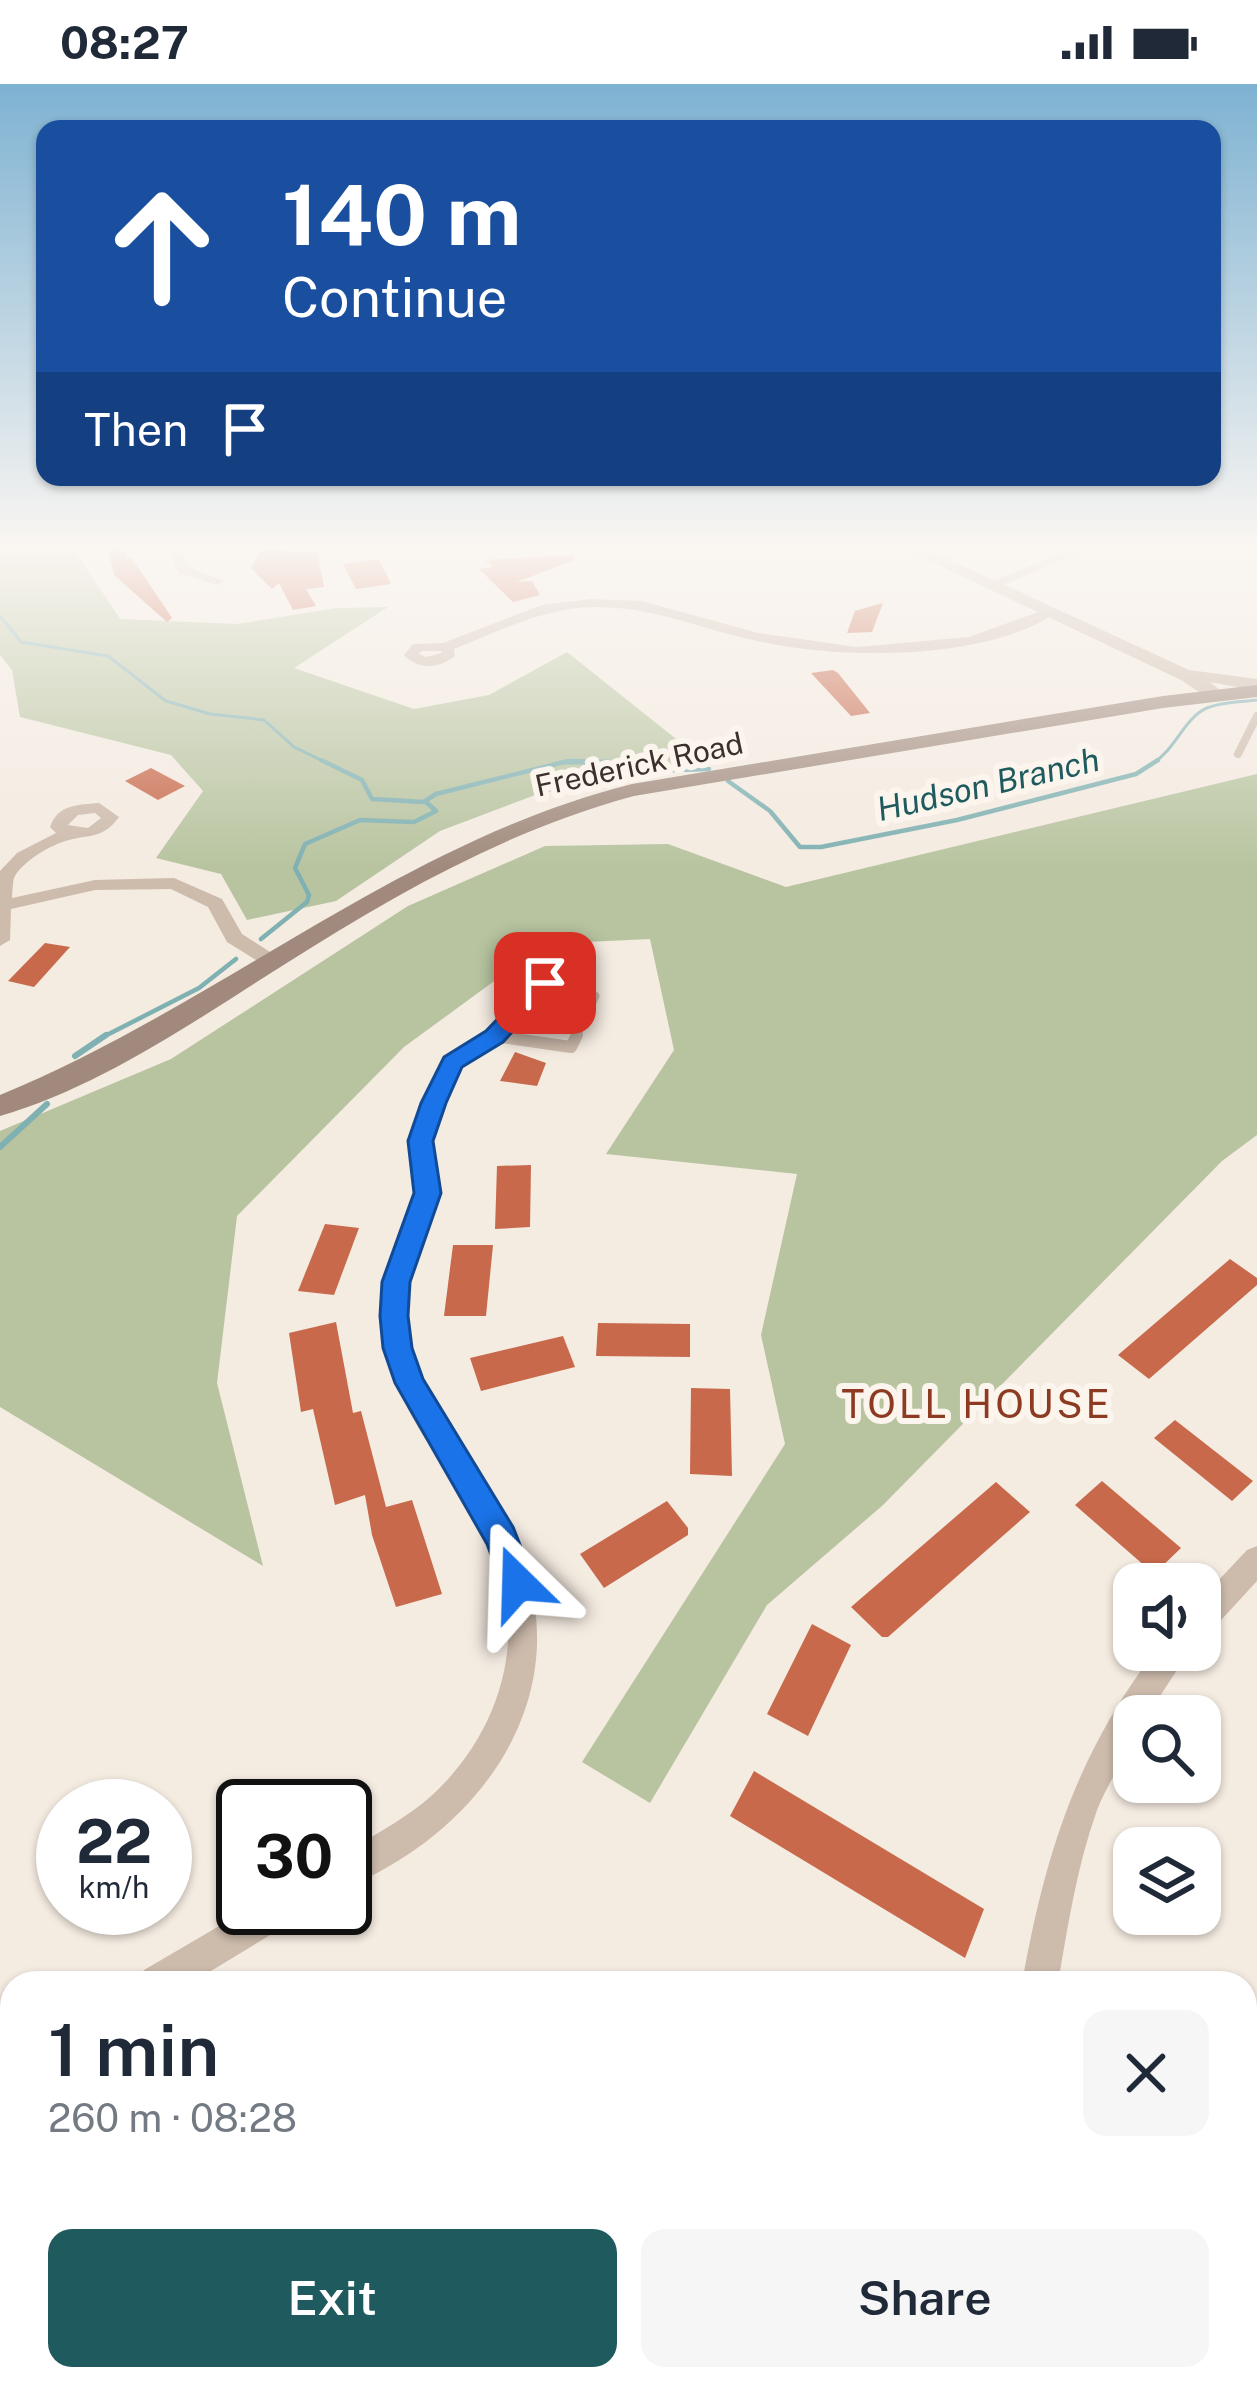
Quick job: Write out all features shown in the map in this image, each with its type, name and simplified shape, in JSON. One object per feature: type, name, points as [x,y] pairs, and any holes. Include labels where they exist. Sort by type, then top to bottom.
[{"type":"main road","name":"Frederick Road","points":[[0,1106],[122,1050],[446,857],[561,806],[632,790],[1257,688]]},
{"type":"street","points":[[1136,653],[1215,694]]},
{"type":"street","points":[[1171,668],[1257,688]]},
{"type":"street","points":[[1155,703],[1180,688],[1171,668]]},
{"type":"street","points":[[0,940],[1,890],[12,868],[68,833]]},
{"type":"street","points":[[1,906],[95,885],[174,883],[215,903],[234,938],[271,961]]},
{"type":"street","points":[[372,1854],[440,1810],[470,1778],[498,1738],[521,1663],[524,1621],[518,1583],[502,1538],[410,1383],[397,1348],[396,1282],[428,1193]]},
{"type":"street","points":[[1221,1599],[1257,1560]]},
{"type":"street","points":[[1042,1971],[1059,1868],[1078,1812],[1103,1753],[1160,1671]]},
{"type":"street","points":[[177,1971],[238,1935]]},
{"type":"lane","points":[[1238,754],[1257,716]]},
{"type":"lane","points":[[428,1193],[421,1162],[424,1125],[452,1062],[494,1036],[545,983],[596,996],[571,1047],[494,1036]]},
{"type":"green space","points":[[318,653],[294,668],[414,709],[489,695],[568,653],[705,762],[538,794],[440,831],[336,901],[247,920],[221,874],[156,858],[203,791],[171,755],[20,717],[12,670],[0,655]]},
{"type":"green space","points":[[1257,774],[1257,1135],[1222,1161],[883,1505],[767,1605],[650,1803],[582,1762],[785,1444],[761,1335],[797,1174],[606,1154],[674,1050],[650,939],[545,944],[404,1047],[237,1216],[217,1383],[263,1566],[0,1407],[0,1131],[171,1059],[408,906],[545,846],[668,844],[786,887]]},
{"type":"building","points":[[833,670],[870,713],[851,716],[811,673]]},
{"type":"building","points":[[151,768],[185,786],[158,800],[125,781]]},
{"type":"building","points":[[45,943],[70,947],[34,987],[8,981]]},
{"type":"building","points":[[515,1052],[546,1063],[537,1086],[500,1081]]},
{"type":"building","points":[[531,1165],[530,1227],[495,1229],[497,1166]]},
{"type":"building","points":[[325,1224],[359,1228],[334,1295],[298,1291]]},
{"type":"building","points":[[453,1245],[493,1245],[486,1316],[444,1316]]},
{"type":"building","points":[[1230,1259],[1257,1278],[1257,1285],[1149,1379],[1118,1355]]},
{"type":"building","points":[[336,1322],[353,1413],[361,1411],[386,1507],[412,1500],[442,1594],[396,1607],[372,1535],[365,1495],[335,1505],[313,1409],[301,1412],[289,1333]]},
{"type":"building","points":[[598,1323],[690,1324],[690,1357],[596,1356]]},
{"type":"building","points":[[563,1336],[575,1367],[481,1391],[470,1358]]},
{"type":"building","points":[[691,1388],[730,1389],[732,1476],[690,1474]]},
{"type":"building","points":[[1175,1420],[1253,1481],[1232,1501],[1154,1438]]},
{"type":"building","points":[[1102,1481],[1181,1548],[1165,1563],[1141,1563],[1075,1505]]},
{"type":"building","points":[[996,1482],[1030,1512],[888,1637],[882,1637],[851,1607]]},
{"type":"building","points":[[667,1501],[688,1528],[688,1535],[604,1588],[580,1554]]},
{"type":"building","points":[[812,1624],[851,1645],[808,1736],[767,1714]]},
{"type":"building","points":[[754,1771],[984,1909],[965,1958],[730,1816]]},
{"type":"waterway","points":[[87,653],[108,656],[166,701],[210,714],[264,720],[294,747],[327,763]]},
{"type":"waterway","name":"Hudson Branch","points":[[1153,763],[1199,712],[1219,704],[1257,700]]},
{"type":"waterway","points":[[321,760],[362,780],[372,799],[423,802]]},
{"type":"waterway","name":"Hudson Branch","points":[[728,781],[770,811],[800,847],[821,847],[957,820],[1136,774],[1158,760]]},
{"type":"waterway","name":"Hudson Branch","points":[[261,939],[307,902],[309,895],[295,868],[305,844],[360,820],[414,822],[436,811],[425,801],[436,794],[560,763]]},
{"type":"waterway","name":"Hudson Branch","points":[[560,763],[616,763]]},
{"type":"waterway","name":"Hudson Branch","points":[[560,763],[616,763]]},
{"type":"waterway","name":"Hudson Branch","points":[[616,763],[642,771],[709,769]]},
{"type":"waterway","name":"Hudson Branch","points":[[103,1037],[199,988],[236,959]]},
{"type":"waterway","name":"Hudson Branch","points":[[75,1056],[103,1037]]},
{"type":"waterway","name":"Hudson Branch","points":[[0,1147],[47,1104]]},
{"type":"district","name":"TOLL HOUSE","points":[[977,1404]]},
{"type":"route","points":[[518,1583],[502,1538],[410,1383],[397,1348],[394,1316],[396,1282],[428,1193],[420,1141],[452,1062],[494,1036],[545,983]]}]
